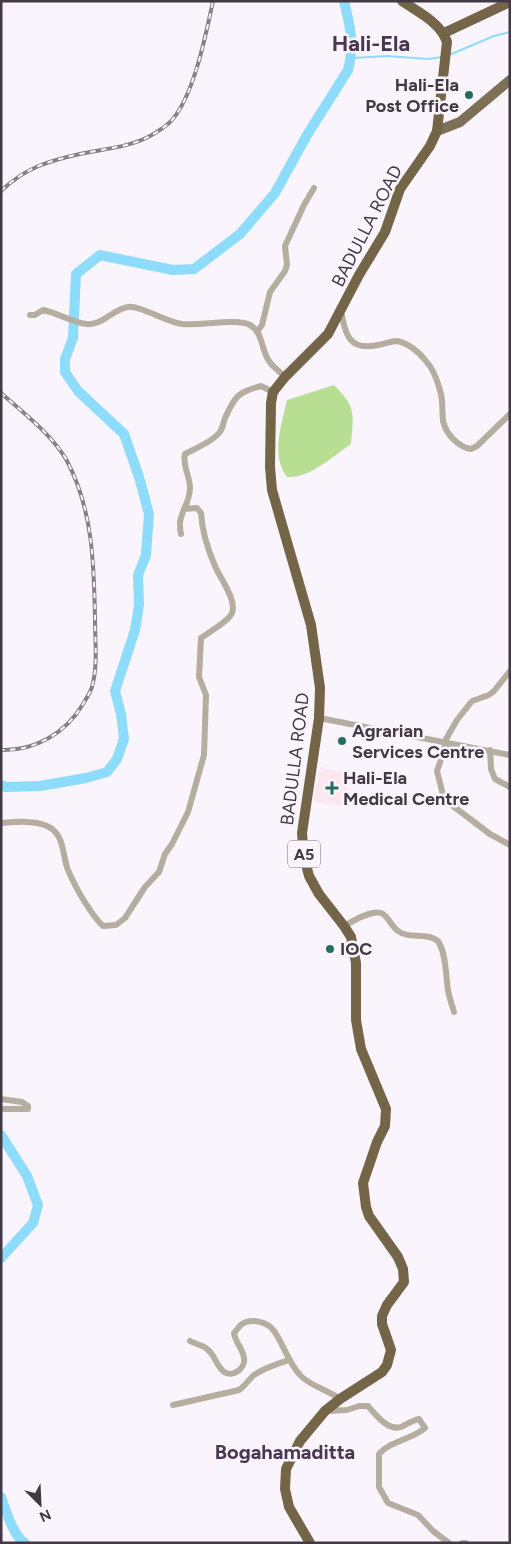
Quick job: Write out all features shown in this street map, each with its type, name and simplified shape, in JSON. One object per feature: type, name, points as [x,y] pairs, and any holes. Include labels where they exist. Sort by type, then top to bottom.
[{"type":"highway","points":[[402,1],[433,21],[444,33],[510,2]]},
{"type":"highway","name":"BADULLA ROAD","points":[[310,1543],[289,1507],[285,1489],[286,1469],[300,1441],[325,1411],[382,1372],[387,1365],[391,1350],[382,1324],[382,1316],[386,1306],[404,1282],[403,1269],[398,1257],[369,1216],[366,1207],[363,1183],[377,1142],[385,1126],[386,1109],[361,1050],[356,1020],[355,956],[351,937],[319,894],[309,876],[304,857],[302,833],[319,718],[320,688],[310,625],[272,490],[270,467],[271,403],[273,392],[285,377],[328,334],[359,275],[385,232],[400,190],[430,146],[437,131],[447,45],[444,33]]},
{"type":"main road","points":[[437,131],[460,122],[510,80]]},
{"type":"street","points":[[257,332],[262,324],[270,292],[287,266],[285,246],[314,188]]},
{"type":"street","points":[[30,315],[35,316],[43,310],[88,324],[96,323],[126,307],[136,307],[180,324],[201,325],[227,322],[249,324],[257,332],[268,361],[285,377]]},
{"type":"street","points":[[341,311],[345,332],[350,341],[357,346],[368,347],[396,341],[411,347],[421,354],[436,376],[442,395],[444,423],[457,444],[471,449],[477,446],[510,414]]},
{"type":"street","points":[[180,534],[180,522],[189,499],[190,490],[190,478],[184,460],[185,454],[214,438],[220,432],[238,394],[261,386],[273,392]]},
{"type":"street","points":[[1,823],[39,823],[49,826],[56,832],[61,840],[68,870],[90,910],[102,926],[116,925],[125,918],[146,887],[159,872],[166,854],[188,812],[204,755],[206,696],[200,677],[202,638],[231,615],[232,612],[229,593],[214,565],[202,525],[201,513],[197,508],[184,509]]},
{"type":"street","points":[[510,671],[494,691],[489,695],[472,701],[457,720],[445,741],[438,771],[443,795],[449,803],[490,834],[510,845]]},
{"type":"street","points":[[319,718],[510,754]]},
{"type":"street","points":[[490,750],[491,769],[495,779],[510,787]]},
{"type":"street","points":[[344,926],[368,914],[380,912],[384,914],[398,931],[405,934],[434,938],[438,941],[443,952],[448,991],[454,1012]]},
{"type":"street","points":[[1,1100],[22,1102],[28,1106],[28,1109],[1,1109]]},
{"type":"street","points":[[190,1341],[210,1351],[224,1372],[229,1374],[237,1373],[244,1364],[244,1357],[234,1332],[242,1324],[256,1321],[269,1326],[274,1331],[289,1360],[304,1379],[329,1391],[340,1399]]},
{"type":"street","points":[[173,1405],[239,1390],[256,1374],[289,1360]]},
{"type":"street","points":[[325,1411],[347,1410],[359,1406],[368,1406],[380,1420],[391,1426],[398,1428],[419,1419],[423,1422],[426,1428],[386,1447],[379,1454],[379,1487],[388,1503],[418,1515],[433,1531],[449,1543]]},
{"type":"shaded area","name":"Hali-Ela Medical Centre","points":[[320,767],[350,774],[343,807],[313,801]]},
{"type":"green space","points":[[334,385],[346,399],[352,411],[351,444],[312,471],[295,477],[287,477],[279,459],[278,449],[280,429],[287,400]]},
{"type":"waterway","points":[[1,785],[6,787],[40,786],[86,778],[107,772],[117,759],[124,739],[121,714],[115,691],[135,630],[139,605],[138,575],[146,555],[149,514],[124,434],[78,391],[65,372],[65,359],[73,338],[76,274],[100,255],[173,270],[194,269],[240,234],[275,193],[307,135],[348,70],[351,44],[350,27],[344,1]]},
{"type":"waterway","points":[[449,55],[494,36],[510,32]]},
{"type":"waterway","points":[[352,58],[387,56],[428,59],[442,57]]},
{"type":"waterway","points":[[1,1135],[27,1176],[38,1205],[33,1223],[1,1258]]},
{"type":"waterway","points":[[1,1497],[13,1529],[25,1543]]},
{"type":"railway","points":[[1,191],[28,171],[47,163],[134,143],[159,131],[172,120],[187,96],[193,80],[203,47],[213,1]]},
{"type":"railway","points":[[1,393],[37,424],[54,442],[67,461],[76,480],[87,518],[93,558],[96,653],[94,679],[91,689],[68,724],[59,732],[37,744],[14,750],[1,750]]},
{"type":"place","name":"Hali-Ela Post Office","points":[[469,95]]},
{"type":"place","name":"Agrarian Services Centre","points":[[342,741]]},
{"type":"place","name":"Hali-Ela Medical Centre","points":[[332,788]]},
{"type":"place","name":"IOC","points":[[330,949]]},
{"type":"district","name":"Hali-Ela","points":[[371,43]]},
{"type":"district","name":"Bogahamaditta","points":[[285,1452]]}]
